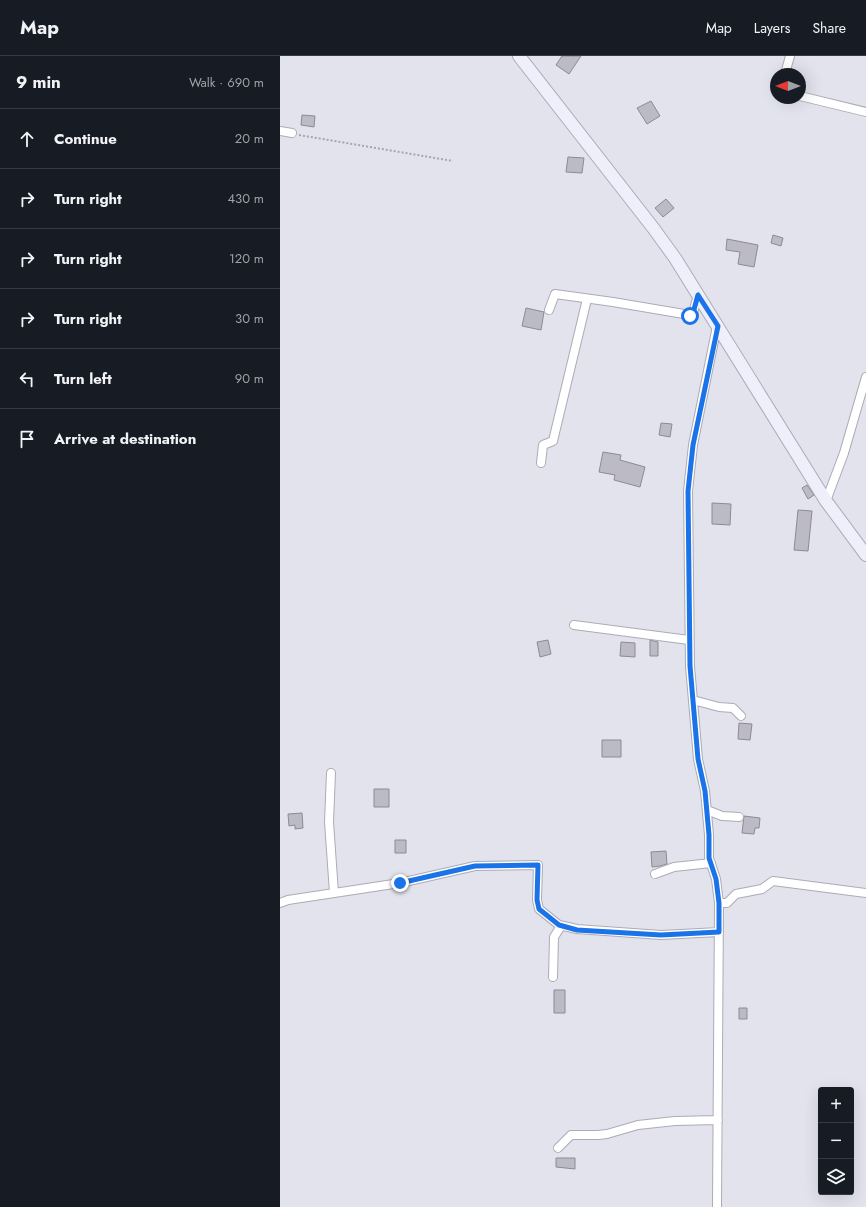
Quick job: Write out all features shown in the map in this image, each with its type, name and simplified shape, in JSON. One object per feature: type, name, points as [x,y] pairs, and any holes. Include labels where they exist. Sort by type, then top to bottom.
[{"type":"street","points":[[519,56],[675,258],[826,501],[866,555]]},
{"type":"street","points":[[786,68],[790,56]]},
{"type":"street","points":[[806,97],[866,112]]},
{"type":"street","points":[[280,131],[292,133]]},
{"type":"street","points":[[549,310],[555,294],[690,316],[693,313],[698,295]]},
{"type":"street","points":[[541,463],[543,445],[553,441],[588,299]]},
{"type":"street","points":[[717,1207],[719,903],[716,879],[709,858],[707,810],[705,791],[698,759],[690,666],[688,491],[693,445],[718,326]]},
{"type":"street","points":[[826,501],[844,453],[866,377]]},
{"type":"street","points":[[574,625],[690,640]]},
{"type":"street","points":[[693,700],[719,707],[733,708],[742,716]]},
{"type":"street","points":[[332,773],[330,822],[334,893]]},
{"type":"street","points":[[707,810],[722,816],[739,817]]},
{"type":"street","points":[[655,874],[674,867],[711,863]]},
{"type":"street","points":[[280,903],[288,900],[400,883],[475,866],[538,865],[537,900],[539,909],[559,925],[577,930],[661,935],[719,932]]},
{"type":"street","points":[[719,903],[727,903],[736,894],[762,889],[773,881],[866,893]]},
{"type":"street","points":[[553,977],[554,937],[562,926]]},
{"type":"street","points":[[558,1148],[571,1135],[602,1135],[638,1125],[718,1120]]},
{"type":"path","points":[[292,133],[453,161]]},
{"type":"building","points":[[562,56],[581,56],[569,74],[556,65]]},
{"type":"building","points":[[651,101],[660,116],[647,124],[637,108]]},
{"type":"building","points":[[302,115],[315,116],[314,127],[301,125]]},
{"type":"building","points":[[568,157],[584,158],[582,173],[566,172]]},
{"type":"building","points":[[666,199],[674,208],[663,217],[655,208]]},
{"type":"building","points":[[773,235],[783,238],[781,246],[771,243]]},
{"type":"building","points":[[727,239],[758,245],[754,267],[738,264],[740,252],[726,250]]},
{"type":"building","points":[[526,308],[544,312],[541,330],[522,326]]},
{"type":"building","points":[[661,423],[672,424],[670,437],[659,435]]},
{"type":"building","points":[[603,452],[621,455],[620,460],[645,467],[640,487],[614,480],[615,475],[599,472]]},
{"type":"building","points":[[807,485],[814,495],[808,499],[802,488]]},
{"type":"building","points":[[712,503],[731,504],[730,525],[712,524]]},
{"type":"building","points":[[798,510],[812,511],[808,551],[794,550]]},
{"type":"building","points":[[548,640],[551,654],[540,657],[537,642]]},
{"type":"building","points":[[650,640],[658,642],[658,656],[650,656]]},
{"type":"building","points":[[621,642],[635,643],[635,657],[620,656]]},
{"type":"building","points":[[739,723],[752,724],[750,740],[738,739]]},
{"type":"building","points":[[602,740],[621,740],[621,757],[602,757]]},
{"type":"building","points":[[374,789],[389,789],[389,807],[374,807]]},
{"type":"building","points":[[302,813],[303,828],[295,829],[295,825],[289,826],[288,814]]},
{"type":"building","points":[[744,816],[760,818],[759,828],[755,828],[754,834],[742,833]]},
{"type":"building","points":[[395,840],[406,840],[406,853],[395,853]]},
{"type":"building","points":[[666,851],[667,864],[652,867],[651,852]]},
{"type":"building","points":[[554,990],[565,990],[565,1013],[554,1013]]},
{"type":"building","points":[[739,1008],[747,1008],[747,1019],[739,1019]]},
{"type":"building","points":[[556,1158],[575,1158],[575,1169],[556,1167]]},
{"type":"route","points":[[400,883],[475,866],[538,865],[537,900],[539,909],[559,925],[577,930],[661,935],[719,932],[719,903],[716,879],[709,858],[709,835],[705,791],[698,759],[690,666],[688,491],[693,445],[718,326],[698,295],[693,313],[690,316]]}]
